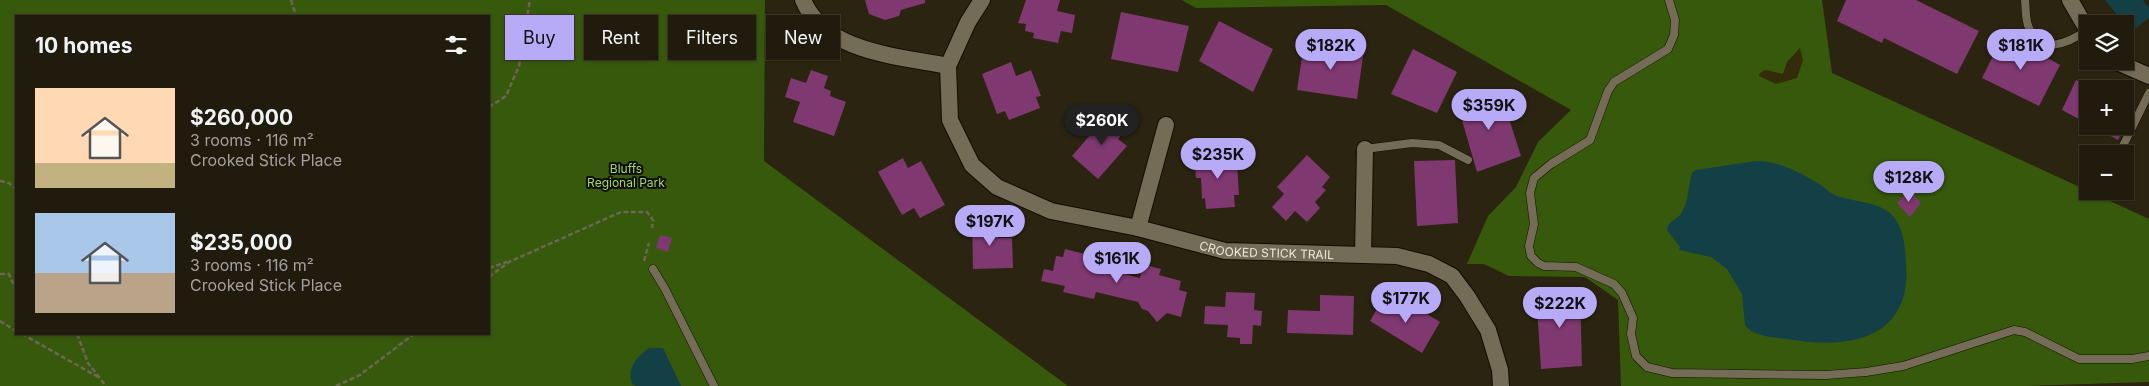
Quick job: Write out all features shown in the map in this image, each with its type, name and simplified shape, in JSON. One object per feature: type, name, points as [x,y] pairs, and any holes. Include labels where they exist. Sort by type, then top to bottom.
[{"type":"street","points":[[803,0],[829,34],[851,44],[948,66],[968,22],[982,0]]},
{"type":"street","points":[[2070,0],[2079,16]]},
{"type":"street","name":"CROOKED STICK TRAIL","points":[[948,66],[950,120],[960,145],[972,165],[997,188],[1052,211],[1138,228],[1225,252],[1397,256],[1429,264],[1452,276],[1488,330],[1500,370],[1501,386]]},
{"type":"street","points":[[2134,69],[2149,76]]},
{"type":"street","points":[[1138,228],[1166,125]]},
{"type":"street","points":[[1364,255],[1365,149]]},
{"type":"lane","points":[[1670,0],[1675,20],[1672,43],[1662,53],[1614,82],[1608,91],[1590,140],[1538,174],[1531,185],[1530,193],[1534,217],[1529,239],[1532,256],[1538,264],[1544,266],[1568,266],[1585,270],[1619,288],[1633,318],[1633,348],[1636,356],[1648,367],[1672,373],[1846,375],[1903,366],[2014,330],[2025,332],[2079,359],[2132,359],[2149,356]]},
{"type":"lane","points":[[2025,0],[2029,28],[2041,42],[2058,46],[2079,36]]},
{"type":"lane","points":[[2123,145],[2149,93]]},
{"type":"lane","points":[[1365,149],[1412,143],[1439,145],[1468,160]]},
{"type":"lane","points":[[653,269],[714,386]]},
{"type":"path","points":[[291,0],[296,15]]},
{"type":"path","points":[[490,106],[506,96],[519,66],[530,0]]},
{"type":"path","points":[[0,181],[9,183],[15,188]]},
{"type":"path","points":[[490,268],[509,262],[621,212],[646,212],[653,220],[652,228]]},
{"type":"path","points":[[643,266],[649,243]]},
{"type":"path","points":[[490,276],[509,262]]},
{"type":"path","points":[[0,274],[9,274],[15,288]]},
{"type":"path","points":[[0,321],[15,330]]},
{"type":"path","points":[[24,335],[100,378]]},
{"type":"path","points":[[77,335],[88,363],[106,386]]},
{"type":"path","points":[[336,386],[360,375],[413,335]]},
{"type":"green space","name":"Bluffs Regional Park","points":[[0,0],[765,0],[764,161],[1068,386],[0,386]]},
{"type":"green space","points":[[1182,0],[1822,0],[1832,73],[2079,187],[2079,200],[2108,200],[2149,219],[2149,382],[2025,386],[1621,386],[1618,300],[1585,277],[1509,276],[1484,264],[1467,264],[1488,216],[1516,187],[1538,142],[1571,110],[1386,5],[1196,8]]},
{"type":"sand","points":[[1800,48],[1803,60],[1797,78],[1776,84],[1759,76],[1765,70],[1783,74],[1787,62]]},
{"type":"water","points":[[2105,0],[2143,0],[2149,8],[2149,18],[2134,30],[2134,15],[2117,15]]},
{"type":"water","points":[[1765,161],[1797,171],[1833,194],[1879,207],[1891,214],[1901,231],[1906,264],[1905,289],[1899,309],[1887,324],[1872,334],[1853,340],[1832,343],[1810,342],[1758,334],[1745,325],[1742,294],[1727,269],[1711,257],[1679,250],[1680,247],[1667,230],[1669,224],[1680,215],[1684,207],[1692,173],[1696,170]]},
{"type":"water","points":[[649,348],[663,348],[681,386],[636,386],[632,384],[631,373],[634,363]]},
{"type":"building","points":[[865,0],[925,0],[925,3],[901,10],[899,16],[885,20],[869,14]]},
{"type":"building","points":[[1026,0],[1060,0],[1057,11],[1075,15],[1072,33],[1061,31],[1058,43],[1033,38],[1034,33],[1025,31],[1026,24],[1018,23]]},
{"type":"building","points":[[1846,0],[1916,0],[1979,31],[1957,74],[1884,38],[1882,43],[1837,21]]},
{"type":"building","points":[[1121,12],[1189,26],[1178,72],[1111,59]]},
{"type":"building","points":[[1219,21],[1273,49],[1253,92],[1199,61]]},
{"type":"building","points":[[2004,34],[2060,65],[2039,106],[1982,78]]},
{"type":"building","points":[[1304,44],[1364,49],[1357,99],[1297,90]]},
{"type":"building","points":[[1413,49],[1457,72],[1437,113],[1391,94]]},
{"type":"building","points":[[1011,62],[1016,76],[1031,70],[1041,96],[1036,97],[1040,108],[1009,120],[1005,111],[997,114],[982,74]]},
{"type":"building","points":[[811,70],[828,76],[824,88],[831,91],[830,96],[846,102],[834,136],[793,122],[800,102],[785,97],[791,78],[806,83]]},
{"type":"building","points":[[2076,80],[2079,82],[2079,119],[2062,110]]},
{"type":"building","points":[[1500,91],[1521,156],[1477,172],[1457,103]]},
{"type":"building","points":[[1110,112],[1127,128],[1118,139],[1127,146],[1098,179],[1072,156]]},
{"type":"building","points":[[2109,135],[2120,135],[2118,140]]},
{"type":"building","points":[[1225,148],[1226,162],[1237,162],[1239,195],[1234,195],[1235,207],[1206,209],[1205,198],[1202,199],[1201,178],[1196,178],[1195,164],[1208,163],[1207,149]]},
{"type":"building","points":[[1307,155],[1330,177],[1322,187],[1326,190],[1315,202],[1320,208],[1307,222],[1295,211],[1286,221],[1272,207],[1284,194],[1277,187]]},
{"type":"building","points":[[903,158],[908,168],[921,161],[945,205],[920,218],[914,208],[902,215],[878,172]]},
{"type":"building","points":[[1455,160],[1458,223],[1417,226],[1414,161]]},
{"type":"building","points":[[1909,190],[1921,203],[1910,217],[1897,203]]},
{"type":"building","points":[[972,220],[998,220],[998,238],[1012,238],[1013,268],[973,269]]},
{"type":"building","points":[[660,235],[672,238],[668,252],[656,248]]},
{"type":"building","points":[[1065,249],[1097,257],[1095,264],[1102,266],[1101,268],[1140,278],[1142,264],[1161,269],[1159,275],[1181,281],[1179,290],[1187,292],[1181,317],[1167,313],[1157,322],[1148,311],[1142,309],[1138,302],[1096,292],[1094,299],[1063,292],[1065,286],[1041,281],[1044,269],[1053,271],[1056,256],[1063,257]]},
{"type":"building","points":[[1580,290],[1582,366],[1541,369],[1536,292]]},
{"type":"building","points":[[1226,292],[1255,293],[1254,310],[1262,311],[1261,326],[1253,325],[1252,344],[1240,344],[1240,338],[1227,337],[1228,325],[1204,324],[1205,306],[1225,307]]},
{"type":"building","points":[[1320,295],[1354,296],[1353,335],[1287,333],[1288,310],[1320,311]]},
{"type":"building","points":[[1402,299],[1440,322],[1422,353],[1370,321],[1381,302],[1395,310]]}]
